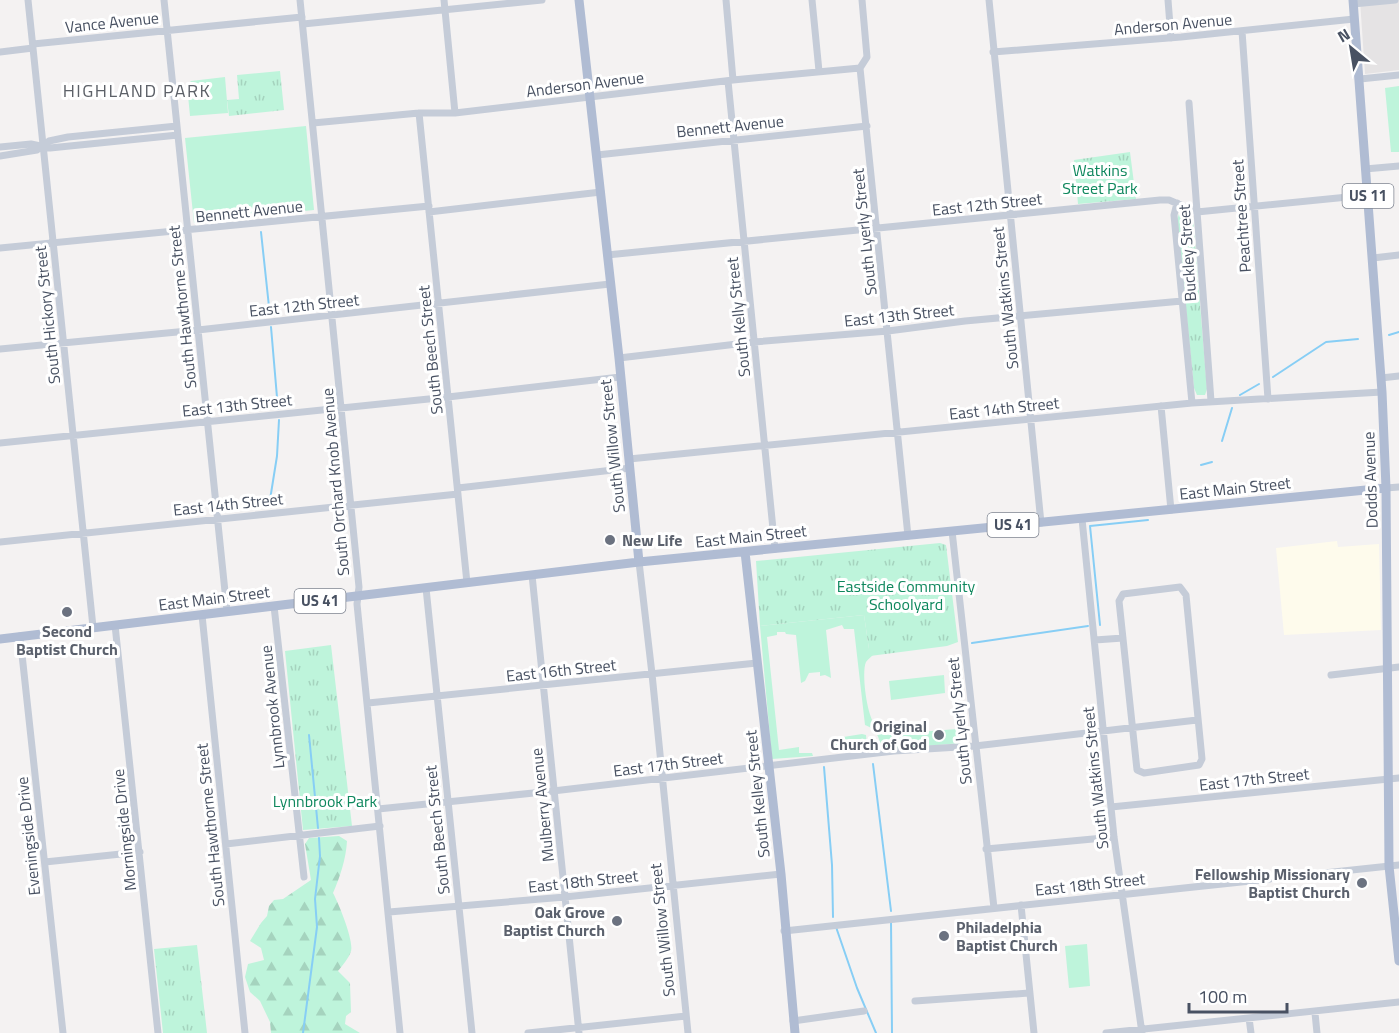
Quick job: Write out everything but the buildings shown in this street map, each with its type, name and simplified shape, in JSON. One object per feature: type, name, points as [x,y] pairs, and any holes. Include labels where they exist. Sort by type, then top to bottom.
[{"type":"main road","name":"South Willow Street","points":[[579,0],[639,562]]},
{"type":"main road","name":"Dodds Avenue","points":[[1353,2],[1382,392],[1394,778],[1394,865],[1399,961]]},
{"type":"main road","name":"East Main Street","points":[[0,639],[639,562],[1386,488]]},
{"type":"main road","name":"South Kelley Street","points":[[745,552],[781,874],[784,931],[795,1033]]},
{"type":"street","name":"South Hickory Street","points":[[28,0],[93,627]]},
{"type":"street","name":"South Hawthorne Street","points":[[164,0],[227,611]]},
{"type":"street","name":"South Orchard Knob Avenue","points":[[300,0],[342,408],[358,587],[357,604],[400,1033]]},
{"type":"street","points":[[444,0],[455,113]]},
{"type":"street","name":"Vance Avenue","points":[[0,52],[167,30],[446,10],[542,0]]},
{"type":"street","name":"South Kelly Street","points":[[726,0],[734,139],[776,549]]},
{"type":"street","points":[[812,0],[819,71]]},
{"type":"street","name":"South Lyerly Street","points":[[862,0],[867,57],[860,68],[908,536]]},
{"type":"street","name":"South Watkins Street","points":[[989,0],[1041,523]]},
{"type":"street","points":[[1168,0],[1171,38]]},
{"type":"street","points":[[1353,2],[1395,0]]},
{"type":"street","name":"Anderson Avenue","points":[[993,52],[1242,32],[1354,19]]},
{"type":"street","name":"Peachtree Street","points":[[1242,32],[1268,399]]},
{"type":"street","name":"Anderson Avenue","points":[[313,123],[419,113],[455,113],[591,96],[860,68]]},
{"type":"street","points":[[1360,79],[1399,75]]},
{"type":"street","name":"Buckley Street","points":[[1189,103],[1211,401]]},
{"type":"street","name":"South Beech Street","points":[[419,113],[467,583]]},
{"type":"street","points":[[0,156],[37,150],[49,141],[75,136],[177,126]]},
{"type":"street","name":"Bennett Avenue","points":[[597,155],[867,126]]},
{"type":"street","points":[[0,147],[31,144],[50,148],[178,135]]},
{"type":"street","points":[[1365,169],[1399,166]]},
{"type":"street","name":"Bennett Avenue","points":[[0,248],[601,192]]},
{"type":"street","name":"East 12th Street","points":[[607,255],[1160,200],[1169,200],[1197,212],[1368,195]]},
{"type":"street","name":"Buckley Street","points":[[1176,203],[1174,215],[1192,403]]},
{"type":"street","points":[[1373,258],[1399,255]]},
{"type":"street","name":"East 12th Street","points":[[0,349],[198,330],[610,284]]},
{"type":"street","name":"East 13th Street","points":[[619,358],[754,342],[888,331],[1182,300]]},
{"type":"street","points":[[1381,378],[1399,376]]},
{"type":"street","name":"East 13th Street","points":[[0,443],[620,377]]},
{"type":"street","name":"East 14th Street","points":[[0,542],[351,505],[765,445],[1211,401],[1382,392]]},
{"type":"street","points":[[1161,406],[1171,510]]},
{"type":"street","name":"East Main Street","points":[[1386,488],[1399,487]]},
{"type":"street","name":"South Watkins Street","points":[[1082,519],[1114,837],[1124,894],[1141,1031]]},
{"type":"street","name":"South Lyerly Street","points":[[952,531],[994,908]]},
{"type":"street","name":"South Willow Street","points":[[639,562],[688,1033]]},
{"type":"street","name":"Mulberry Avenue","points":[[532,575],[579,1031]]},
{"type":"street","points":[[1180,587],[1186,594],[1202,759],[1199,765],[1144,772],[1137,770],[1124,638],[1119,602],[1123,594],[1180,587]]},
{"type":"street","name":"South Beech Street","points":[[426,588],[472,1033]]},
{"type":"street","name":"Lynnbrook Avenue","points":[[274,606],[303,877]]},
{"type":"street","name":"South Hawthorne Street","points":[[202,615],[245,1033]]},
{"type":"street","name":"Morningside Drive","points":[[115,625],[158,1033]]},
{"type":"street","name":"Eveningside Drive","points":[[20,636],[63,1033]]},
{"type":"street","points":[[1095,640],[1124,638]]},
{"type":"street","name":"East 16th Street","points":[[368,703],[758,663]]},
{"type":"street","points":[[1331,675],[1399,668]]},
{"type":"street","name":"East 17th Street","points":[[378,809],[894,751],[975,746],[1197,720]]},
{"type":"street","name":"East 17th Street","points":[[1111,807],[1394,778]]},
{"type":"street","points":[[226,844],[380,826]]},
{"type":"street","points":[[986,849],[1114,837]]},
{"type":"street","points":[[45,862],[140,852]]},
{"type":"street","name":"East 18th Street","points":[[784,931],[1394,865]]},
{"type":"street","name":"East 18th Street","points":[[389,912],[565,897],[781,874]]},
{"type":"street","points":[[1021,905],[1034,1033]]},
{"type":"street","points":[[915,1001],[1029,993]]},
{"type":"street","points":[[1106,1033],[1315,1013],[1399,1002]]},
{"type":"street","points":[[794,1021],[864,1011]]},
{"type":"street","points":[[1315,1013],[1317,1033]]},
{"type":"street","points":[[528,1033],[579,1031],[686,1016]]},
{"type":"street","points":[[1249,1018],[1251,1033]]},
{"type":"shaded area","points":[[1360,0],[1399,0],[1399,70],[1365,74]]},
{"type":"shaded area","points":[[1337,541],[1338,547],[1379,544],[1381,630],[1284,635],[1276,548]]},
{"type":"green space","points":[[280,71],[284,110],[229,116],[227,100],[239,99],[237,75]]},
{"type":"green space","points":[[225,77],[228,113],[190,116],[187,85],[191,81]]},
{"type":"green space","points":[[1399,86],[1399,152],[1391,152],[1385,88]]},
{"type":"green space","points":[[306,126],[314,210],[194,223],[185,138]]},
{"type":"green space","name":"Watkins Street Park","points":[[1130,152],[1136,199],[1078,204],[1074,160]]},
{"type":"green space","points":[[1184,212],[1192,215],[1193,218],[1207,389],[1205,395],[1197,395],[1194,388],[1177,220],[1179,214]]},
{"type":"green space","name":"Eastside Community Schoolyard","points":[[940,543],[946,545],[958,642],[947,646],[870,656],[864,615],[760,626],[756,561]]},
{"type":"green space","points":[[864,615],[869,649],[873,655],[866,662],[865,686],[868,707],[874,724],[879,729],[892,731],[893,734],[957,729],[957,724],[967,722],[967,738],[961,743],[882,750],[875,732],[865,725],[854,629],[844,629],[842,625],[826,630],[831,678],[825,675],[820,676],[820,672],[809,673],[805,681],[801,683],[796,635],[777,632],[777,635],[767,637],[779,750],[799,747],[799,753],[812,753],[813,756],[772,759],[760,626]]},
{"type":"green space","name":"Lynnbrook Park","points":[[331,645],[352,826],[303,830],[285,651]]},
{"type":"green space","points":[[944,675],[945,693],[891,700],[889,681]]},
{"type":"green space","points":[[866,735],[867,747],[856,752],[838,752],[834,742],[837,738]]},
{"type":"green space","points":[[339,836],[347,841],[342,868],[333,893],[345,922],[351,951],[338,971],[350,983],[351,1012],[346,1016],[345,1024],[360,1033],[271,1033],[270,1022],[260,1001],[250,992],[245,977],[248,964],[264,960],[261,948],[250,941],[267,916],[269,906],[274,900],[283,899],[311,880],[305,844],[309,838]]},
{"type":"green space","points":[[1087,944],[1090,986],[1069,988],[1065,946]]},
{"type":"green space","points":[[197,945],[207,1033],[163,1033],[154,949]]},
{"type":"waterway","points":[[261,232],[270,316]]},
{"type":"waterway","points":[[271,327],[278,409]]},
{"type":"waterway","points":[[1389,335],[1399,332]]},
{"type":"waterway","points":[[1273,377],[1326,342],[1358,339]]},
{"type":"waterway","points":[[1240,395],[1259,384]]},
{"type":"waterway","points":[[1222,441],[1232,408]]},
{"type":"waterway","points":[[269,506],[277,456],[279,420]]},
{"type":"waterway","points":[[1201,465],[1212,462]]},
{"type":"waterway","points":[[1100,625],[1090,526],[1148,520]]},
{"type":"waterway","points":[[972,643],[1088,626]]},
{"type":"waterway","points":[[309,735],[318,828]]},
{"type":"waterway","points":[[873,764],[891,911]]},
{"type":"waterway","points":[[824,767],[832,865],[833,917]]},
{"type":"waterway","points":[[303,1033],[317,927],[315,899],[320,856],[319,838]]},
{"type":"waterway","points":[[891,921],[892,1033]]},
{"type":"waterway","points":[[836,927],[857,988],[876,1033]]},
{"type":"place","name":"New Life","points":[[610,540]]},
{"type":"place","name":"Second Baptist Church","points":[[67,612]]},
{"type":"place","name":"Original Church of God","points":[[939,735]]},
{"type":"place","name":"Fellowship Missionary Baptist Church","points":[[1362,883]]},
{"type":"place","name":"Oak Grove Baptist Church","points":[[617,921]]},
{"type":"place","name":"Philadelphia Baptist Church","points":[[944,936]]},
{"type":"district","name":"HIGHLAND PARK","points":[[137,91]]}]
